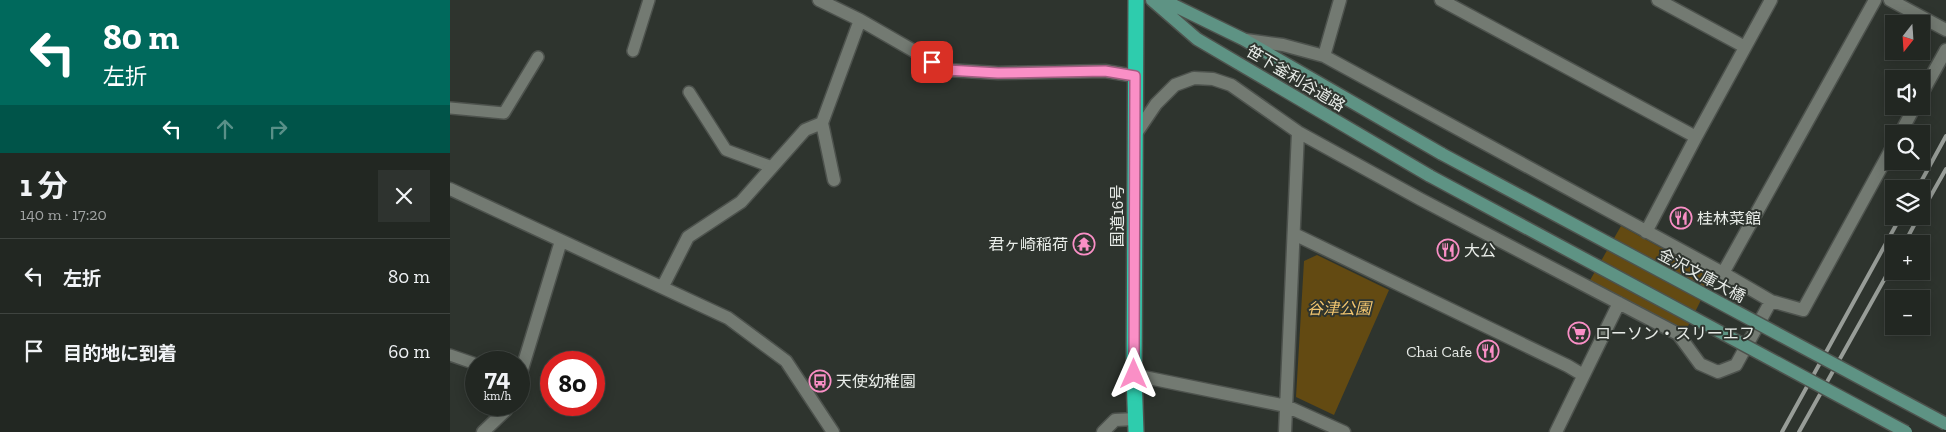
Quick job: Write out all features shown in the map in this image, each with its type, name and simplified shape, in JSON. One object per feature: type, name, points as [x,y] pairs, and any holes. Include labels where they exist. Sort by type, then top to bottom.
[{"type":"highway","name":"国道16号","points":[[1136,0],[1134,374],[1136,426]]},
{"type":"street","points":[[819,0],[860,20],[947,70],[998,73],[1105,71],[1135,76]]},
{"type":"street","name":"笹下釜利谷道路","points":[[1152,0],[1197,39],[1430,176],[1906,432]]},
{"type":"street","name":"笹下釜利谷道路","points":[[1163,0],[1243,39],[1442,154]]},
{"type":"street","points":[[1324,56],[1340,0]]},
{"type":"street","points":[[1441,0],[1696,137]]},
{"type":"street","points":[[1658,0],[1745,47]]},
{"type":"street","points":[[1646,232],[1771,0]]},
{"type":"street","points":[[1723,273],[1875,0]]},
{"type":"street","points":[[1890,0],[1946,30]]},
{"type":"street","points":[[834,180],[822,123],[860,20]]},
{"type":"street","points":[[1243,39],[1283,45],[1324,56],[1771,301],[1803,310],[1885,160]]},
{"type":"street","points":[[1930,78],[1946,50]]},
{"type":"street","points":[[1135,135],[1156,104],[1175,85],[1194,78],[1213,79],[1231,85],[1298,132],[1678,334],[1700,364],[1718,372],[1736,365],[1771,301]]},
{"type":"street","points":[[663,286],[688,237],[741,202],[805,130],[822,123]]},
{"type":"street","points":[[1285,432],[1298,132]]},
{"type":"street","name":"金沢文庫大橋","points":[[1442,154],[1946,424]]},
{"type":"street","points":[[450,189],[663,286],[728,318],[786,361],[833,432]]},
{"type":"street","points":[[1294,234],[1568,366],[1583,375]]},
{"type":"street","points":[[528,351],[561,241]]},
{"type":"street","points":[[1556,432],[1619,303]]},
{"type":"street","points":[[1134,374],[1286,406],[1344,432]]},
{"type":"street","points":[[483,432],[500,416]]},
{"type":"street","points":[[1103,432],[1114,420],[1136,426]]},
{"type":"lane","points":[[633,51],[648,0]]},
{"type":"lane","points":[[450,108],[504,113],[538,57]]},
{"type":"lane","points":[[689,92],[726,150],[772,167]]},
{"type":"lane","points":[[450,354],[465,360]]},
{"type":"green space","points":[[1621,226],[1713,276],[1684,334],[1589,282]]},
{"type":"green space","name":"谷津公園","points":[[1317,255],[1389,290],[1334,415],[1296,397],[1304,261]]},
{"type":"railway","points":[[1922,180],[1946,136]]},
{"type":"railway","points":[[1930,197],[1946,169]]},
{"type":"railway","points":[[1782,432],[1896,225]]},
{"type":"railway","points":[[1909,235],[1914,225]]},
{"type":"railway","points":[[1799,432],[1885,278]]},
{"type":"place","name":"桂林菜館","points":[[1681,218]]},
{"type":"place","name":"君ヶ崎稲荷","points":[[1084,244]]},
{"type":"place","name":"大公","points":[[1448,250]]},
{"type":"place","name":"ローソン・スリーエフ","points":[[1579,333]]},
{"type":"place","name":"Chai Cafe","points":[[1488,351]]},
{"type":"place","name":"天使幼稚園","points":[[820,381]]},
{"type":"route","points":[[932,62],[947,70],[998,73],[1105,71],[1135,76],[1134,374]]}]
